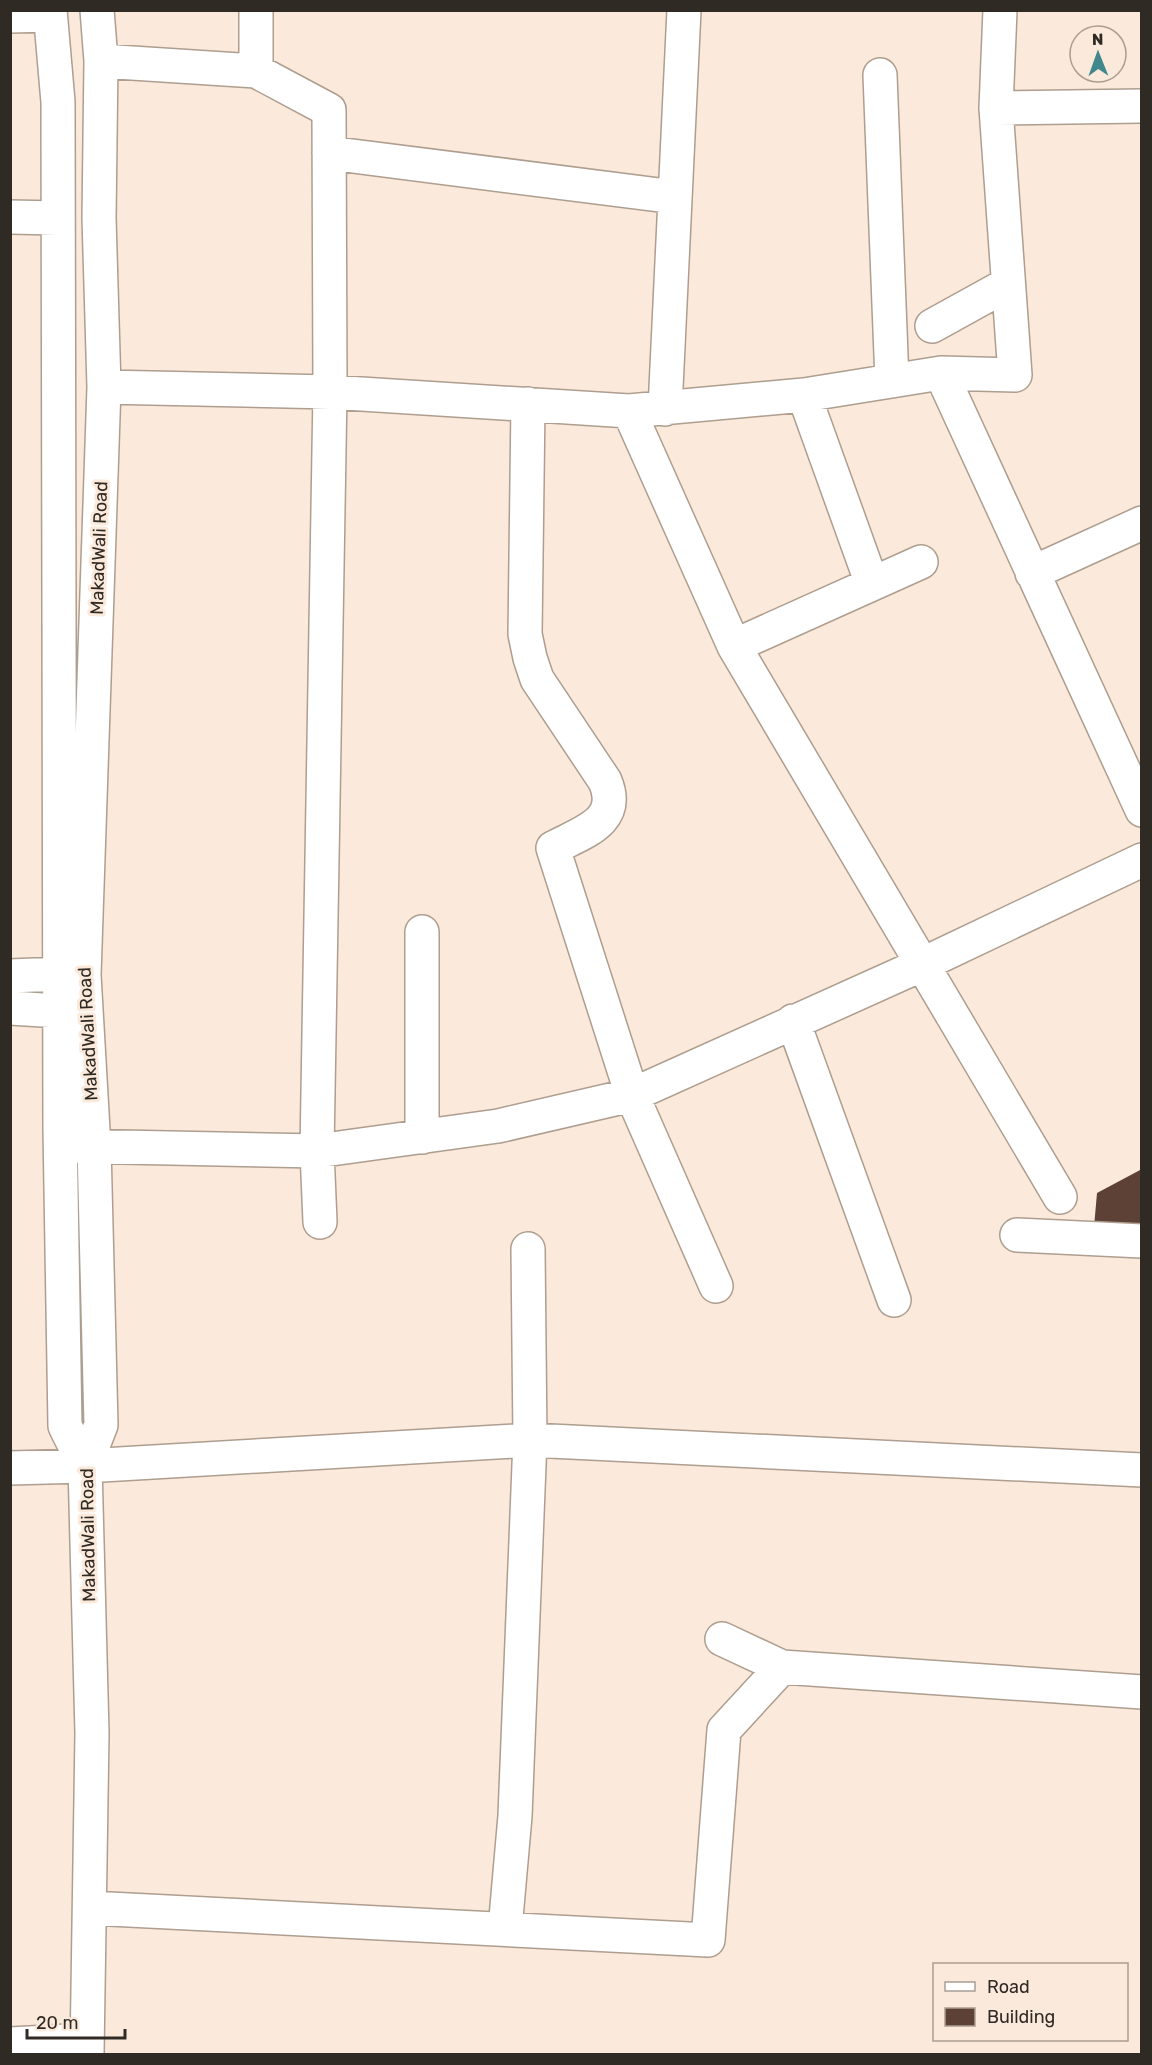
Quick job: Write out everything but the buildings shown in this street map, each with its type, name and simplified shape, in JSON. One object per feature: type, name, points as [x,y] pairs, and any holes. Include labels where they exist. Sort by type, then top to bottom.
[{"type":"street","name":"MakadWali Road","points":[[87,2047],[92,1733],[85,1466],[101,1425],[94,1147],[84,975],[104,387],[99,218],[101,61],[97,10]]},
{"type":"street","points":[[256,10],[256,71]]},
{"type":"street","points":[[665,409],[684,10]]},
{"type":"street","points":[[104,387],[330,392],[629,411],[804,395],[940,373],[1015,375],[996,108],[1000,10]]},
{"type":"street","points":[[10,16],[50,13],[58,102],[59,1011],[65,1426],[85,1466]]},
{"type":"street","points":[[101,61],[256,71],[329,110],[330,392],[317,1150],[320,1222]]},
{"type":"street","points":[[880,75],[892,381]]},
{"type":"street","points":[[996,108],[1142,106]]},
{"type":"street","points":[[329,153],[675,197]]},
{"type":"street","points":[[10,217],[58,218]]},
{"type":"street","points":[[932,326],[1008,284]]},
{"type":"street","points":[[940,373],[1142,810]]},
{"type":"street","points":[[804,395],[872,584]]},
{"type":"street","points":[[528,404],[525,634],[530,658],[537,679],[610,792],[607,813],[596,824],[554,848],[632,1095],[716,1286]]},
{"type":"street","points":[[629,411],[734,646],[1060,1197]]},
{"type":"street","points":[[1032,573],[1142,523]]},
{"type":"street","points":[[734,646],[921,562]]},
{"type":"street","points":[[60,1146],[317,1150],[498,1126],[632,1095],[923,964],[1142,860]]},
{"type":"street","points":[[422,932],[422,1137]]},
{"type":"street","points":[[10,976],[59,974]]},
{"type":"street","points":[[10,1008],[59,1011]]},
{"type":"street","points":[[793,1021],[894,1300]]},
{"type":"street","points":[[1017,1235],[1142,1241]]},
{"type":"street","points":[[505,1929],[514,1816],[530,1440],[528,1249]]},
{"type":"street","points":[[10,1468],[85,1466],[530,1440],[1142,1470]]},
{"type":"street","points":[[722,1639],[782,1667],[1142,1692]]},
{"type":"street","points":[[90,1908],[708,1940],[724,1730],[782,1667]]},
{"type":"street","points":[[10,2044],[87,2047]]}]
